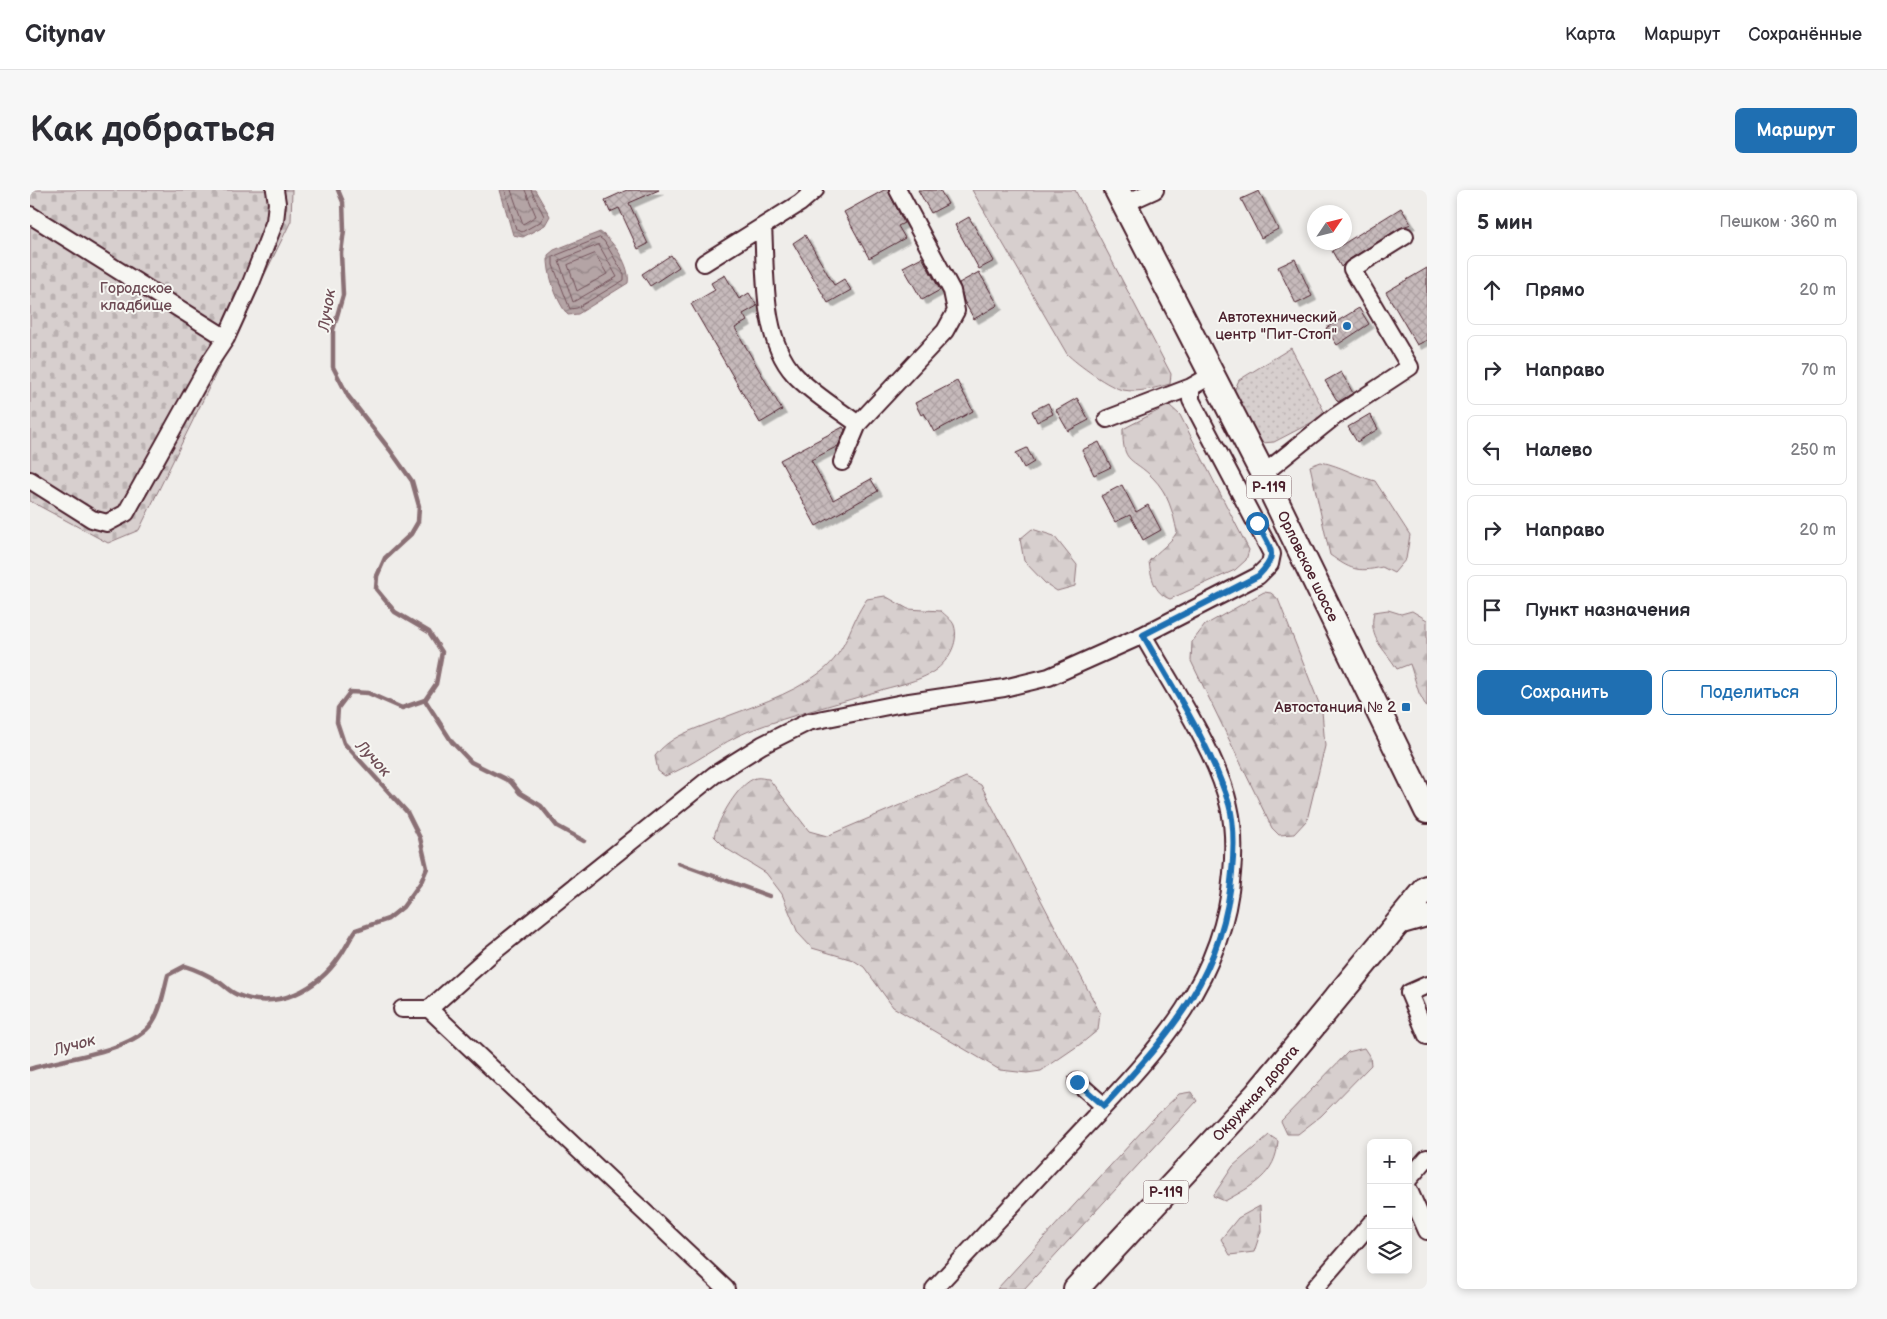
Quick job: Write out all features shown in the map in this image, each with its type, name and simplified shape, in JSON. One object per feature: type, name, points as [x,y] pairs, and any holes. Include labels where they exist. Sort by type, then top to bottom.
[{"type":"highway","name":"Орловское шоссе","points":[[1121,197],[1421,789],[1427,811]]},
{"type":"highway","name":"Окружная дорога","points":[[1076,1289],[1257,1094],[1427,888]]},
{"type":"main road","points":[[1399,924],[1427,916]]},
{"type":"street","points":[[30,480],[92,519],[107,522],[126,513],[210,362],[226,338],[251,283],[275,221],[277,203],[275,190]]},
{"type":"street","points":[[704,263],[800,203],[815,190]]},
{"type":"street","points":[[842,462],[858,424],[945,331],[956,311],[952,291],[898,190]]},
{"type":"street","points":[[1121,197],[1155,190]]},
{"type":"street","points":[[30,215],[226,338]]},
{"type":"street","points":[[764,226],[768,315],[778,346],[794,374],[858,424]]},
{"type":"street","points":[[1263,474],[1334,417],[1410,367],[1352,269],[1405,236]]},
{"type":"street","points":[[1107,420],[1191,387],[1212,375]]},
{"type":"street","points":[[402,1010],[429,1009],[491,954],[714,775],[762,745],[808,722],[903,703],[1004,688],[1049,677],[1143,635],[1258,576],[1270,564],[1272,554],[1190,400],[1191,387]]},
{"type":"street","points":[[934,1289],[1165,1038],[1198,989],[1220,940],[1230,897],[1234,853],[1230,807],[1213,760],[1143,635]]},
{"type":"street","points":[[1427,985],[1409,993],[1427,1036]]},
{"type":"street","points":[[429,1009],[726,1289]]},
{"type":"street","points":[[1077,1082],[1104,1106]]},
{"type":"street","points":[[1412,1175],[1427,1158]]},
{"type":"street","points":[[1412,1197],[1427,1232]]},
{"type":"street","points":[[1314,1289],[1367,1228]]},
{"type":"green space","name":"Городское кладбище","points":[[30,190],[292,190],[291,221],[139,530],[108,543],[30,501]]},
{"type":"green space","points":[[972,190],[1075,190],[1171,374],[1170,384],[1141,390],[1123,390],[1102,380],[1067,354]]},
{"type":"green space","points":[[1291,348],[1326,415],[1274,442],[1262,443],[1234,391],[1239,380]]},
{"type":"green space","points":[[1169,405],[1180,415],[1249,550],[1246,560],[1235,570],[1170,599],[1160,593],[1154,584],[1149,561],[1168,544],[1177,532],[1174,517],[1163,490],[1146,471],[1130,459],[1124,449],[1123,441],[1123,429]]},
{"type":"green space","points":[[1321,462],[1375,481],[1410,535],[1406,559],[1394,573],[1382,567],[1360,570],[1349,567],[1330,555],[1310,466]]},
{"type":"green space","points":[[1032,529],[1054,536],[1077,565],[1075,586],[1057,591],[1045,583],[1024,561],[1020,539]]},
{"type":"green space","points":[[1264,592],[1271,593],[1278,599],[1322,711],[1325,746],[1307,820],[1294,834],[1279,835],[1272,828],[1191,661],[1192,642],[1205,625]]},
{"type":"green space","points":[[885,596],[908,609],[941,611],[953,623],[955,632],[954,646],[947,659],[937,669],[914,681],[799,714],[749,731],[687,766],[665,776],[658,771],[655,756],[674,739],[689,731],[783,694],[821,672],[830,664],[843,646],[867,599]]},
{"type":"green space","points":[[1388,610],[1401,614],[1412,611],[1427,620],[1427,708],[1419,693],[1410,664],[1397,669],[1375,637],[1373,630],[1374,612]]},
{"type":"green space","points":[[966,777],[981,785],[1100,1013],[1098,1030],[1041,1071],[1027,1073],[1000,1070],[893,1007],[864,967],[853,960],[812,948],[798,933],[782,894],[766,873],[727,849],[714,836],[730,802],[749,781],[756,778],[769,779],[809,831],[827,836]]},
{"type":"green space","points":[[1364,1048],[1370,1057],[1371,1065],[1321,1116],[1298,1134],[1287,1134],[1281,1121],[1348,1052]]},
{"type":"green space","points":[[1191,1092],[1197,1101],[1024,1289],[997,1289],[1155,1117],[1179,1094]]},
{"type":"green space","points":[[1269,1135],[1278,1141],[1276,1153],[1273,1163],[1261,1178],[1225,1201],[1213,1196],[1233,1166]]},
{"type":"green space","points":[[1260,1206],[1261,1231],[1254,1252],[1230,1255],[1221,1239],[1238,1218]]},
{"type":"water","points":[[500,190],[535,190],[550,216],[545,225],[523,237],[513,235]]},
{"type":"water","points":[[600,232],[616,248],[624,262],[628,283],[578,314],[568,315],[553,286],[548,255],[554,250]]},
{"type":"building","points":[[627,190],[659,190],[629,203],[648,244],[638,249],[619,208],[610,212],[605,200]]},
{"type":"building","points":[[884,190],[888,190],[904,223],[898,226],[905,238],[869,258],[844,212]]},
{"type":"building","points":[[918,190],[940,190],[948,204],[931,213]]},
{"type":"building","points":[[1259,191],[1278,229],[1261,238],[1241,199]]},
{"type":"building","points":[[1401,208],[1411,224],[1400,228],[1347,261],[1341,267],[1332,251],[1352,250],[1352,239]]},
{"type":"building","points":[[969,217],[994,261],[979,269],[955,225]]},
{"type":"building","points":[[805,235],[834,285],[844,279],[851,290],[828,303],[793,243]]},
{"type":"building","points":[[671,255],[679,267],[650,286],[642,274]]},
{"type":"building","points":[[922,257],[940,290],[922,300],[903,267]]},
{"type":"building","points":[[1295,259],[1312,296],[1296,304],[1278,267]]},
{"type":"building","points":[[1427,268],[1427,340],[1417,345],[1386,292]]},
{"type":"building","points":[[979,272],[998,305],[974,319],[964,301],[959,283]]},
{"type":"building","points":[[725,275],[739,299],[749,293],[757,306],[743,314],[747,321],[735,328],[782,410],[760,423],[691,304],[715,290],[711,283]]},
{"type":"building","points":[[1359,308],[1369,324],[1337,345],[1326,328]]},
{"type":"building","points":[[1341,372],[1353,393],[1338,402],[1325,381]]},
{"type":"building","points":[[957,381],[973,411],[934,432],[924,413],[921,415],[915,403]]},
{"type":"building","points":[[1077,398],[1089,420],[1068,431],[1056,410]]},
{"type":"building","points":[[1048,403],[1053,414],[1037,422],[1032,411]]},
{"type":"building","points":[[1370,414],[1378,429],[1357,442],[1348,427]]},
{"type":"building","points":[[843,427],[845,430],[838,446],[811,460],[833,500],[871,479],[878,491],[816,526],[780,460]]},
{"type":"building","points":[[1099,442],[1111,467],[1094,475],[1082,450]]},
{"type":"building","points":[[1027,448],[1034,462],[1024,468],[1016,453]]},
{"type":"building","points":[[1122,485],[1136,512],[1148,505],[1161,530],[1143,540],[1130,515],[1115,522],[1101,496]]},
{"type":"waterway","name":"Лучок","points":[[30,1069],[96,1053],[129,1041],[143,1033],[152,1023],[158,1012],[168,975],[185,966],[211,977],[235,994],[253,999],[267,1000],[295,994],[308,987],[331,968],[356,930],[388,919],[403,907],[421,882],[427,868],[420,838],[407,812],[344,743],[337,722],[338,708],[350,692],[368,693],[402,708],[425,700],[436,684],[442,652],[429,632],[395,612],[376,589],[377,576],[385,558],[411,534],[418,522],[419,506],[412,481],[348,396],[333,367],[333,330],[343,295],[341,253],[344,230],[343,202],[338,190]]},
{"type":"waterway","points":[[425,700],[452,742],[471,762],[511,782],[520,793],[541,806],[557,826],[584,841]]},
{"type":"waterway","points":[[678,863],[769,896]]},
{"type":"place","name":"Автотехнический центр \"Пит-Стоп\"","points":[[1347,326]]},
{"type":"place","name":"Автостанция № 2","points":[[1406,707]]},
{"type":"route","points":[[1077,1082],[1104,1106],[1165,1038],[1198,989],[1220,940],[1230,897],[1234,853],[1230,807],[1213,760],[1143,635],[1258,576],[1270,564],[1272,554],[1257,523]]}]
